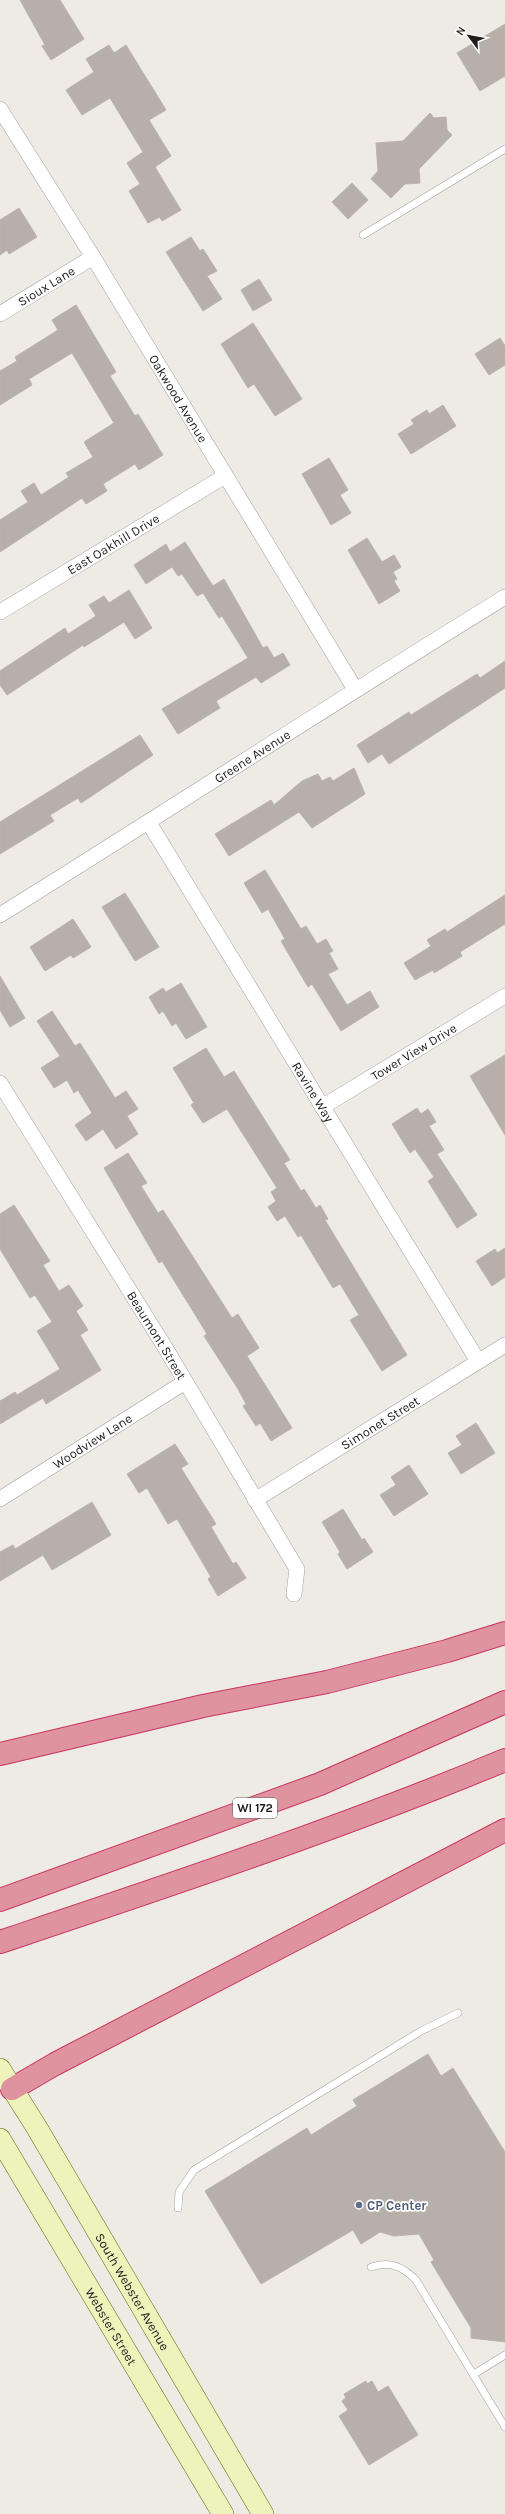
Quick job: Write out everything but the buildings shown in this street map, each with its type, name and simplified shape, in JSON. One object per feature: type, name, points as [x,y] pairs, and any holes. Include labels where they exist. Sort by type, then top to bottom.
[{"type":"highway","points":[[0,1754],[203,1706],[327,1682],[448,1651],[505,1634]]},
{"type":"highway","name":"WI 172","points":[[0,1900],[320,1784],[505,1702]]},
{"type":"highway","points":[[0,1942],[245,1860],[408,1800],[505,1760]]},
{"type":"highway","points":[[12,2089],[55,2064],[505,1830]]},
{"type":"main road","name":"South Webster Avenue","points":[[0,2069],[37,2128],[264,2514]]},
{"type":"main road","name":"Webster Street","points":[[0,2139],[223,2514]]},
{"type":"street","name":"Oakwood Avenue","points":[[0,109],[93,257],[355,689]]},
{"type":"street","name":"Sioux Lane","points":[[0,314],[93,257]]},
{"type":"street","name":"East Oakhill Drive","points":[[0,612],[225,476]]},
{"type":"street","name":"Greene Avenue","points":[[0,915],[149,823],[355,689],[505,597]]},
{"type":"street","name":"Ravine Way","points":[[149,823],[478,1361]]},
{"type":"street","name":"Tower View Drive","points":[[322,1107],[505,996]]},
{"type":"street","name":"Beaumont Street","points":[[0,1083],[185,1382],[297,1569],[294,1594]]},
{"type":"street","name":"Simonet Street","points":[[255,1500],[505,1345]]},
{"type":"street","name":"Woodview Lane","points":[[0,1499],[185,1382]]},
{"type":"lane","points":[[363,235],[505,150]]},
{"type":"lane","points":[[178,2208],[179,2192],[194,2170],[421,2031],[458,2013]]},
{"type":"lane","points":[[371,2266],[392,2264],[406,2270],[416,2280],[505,2427]]},
{"type":"lane","points":[[474,2374],[505,2355]]},
{"type":"place","name":"CP Center","points":[[359,2205]]}]
